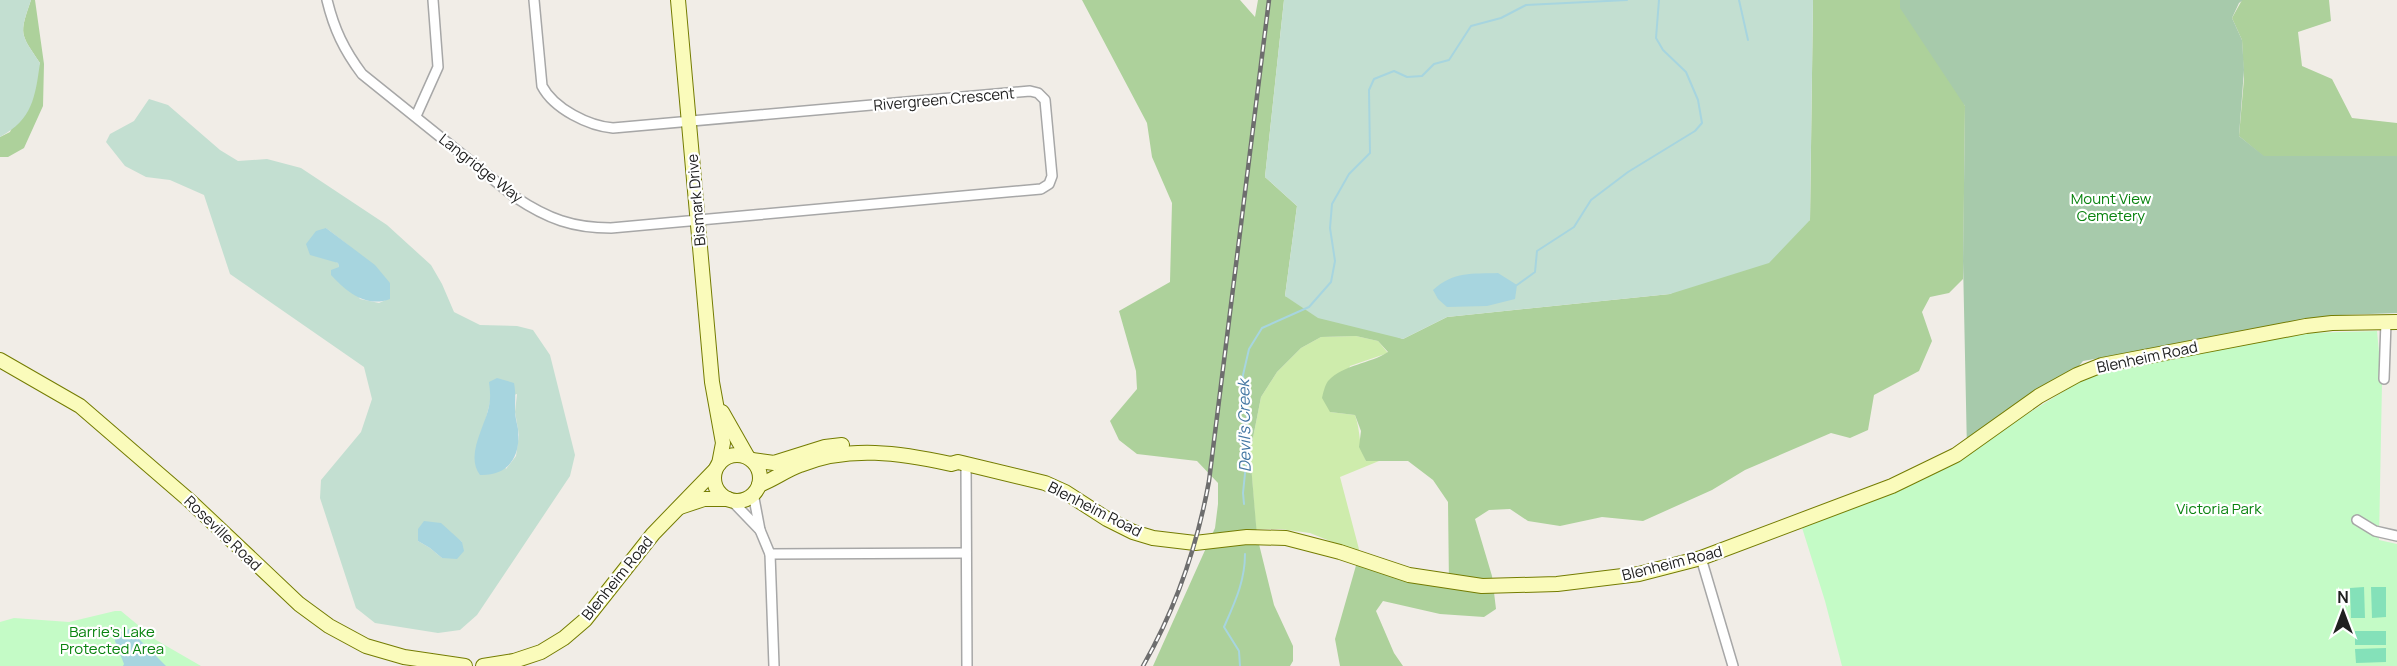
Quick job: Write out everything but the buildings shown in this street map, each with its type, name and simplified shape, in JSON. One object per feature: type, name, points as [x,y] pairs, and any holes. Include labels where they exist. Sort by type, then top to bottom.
[{"type":"main road","name":"Bismark Drive","points":[[678,0],[711,372],[723,443],[716,467]]},
{"type":"main road","name":"Blenheim Road","points":[[750,458],[774,463],[825,447],[873,444],[928,450],[952,457],[962,463],[1046,483],[1065,492],[1107,519],[1133,532],[1153,538],[1195,543],[1247,537],[1286,538],[1340,552],[1409,575],[1482,586],[1557,584],[1639,574],[1701,558],[1892,486],[1956,455],[2039,396],[2077,375],[2102,365],[2306,326],[2391,322]]},
{"type":"main road","name":"Roseville Road","points":[[0,360],[80,406],[190,501],[299,604],[329,626],[366,646],[404,657],[465,666]]},
{"type":"main road","name":"Bismark Drive","points":[[716,399],[750,458]]},
{"type":"main road","name":"Blenheim Road","points":[[756,489],[802,464],[843,454],[896,454],[951,464],[962,463]]},
{"type":"main road","points":[[733,455],[750,458],[758,471],[756,489],[745,499],[730,500],[716,488],[716,467],[733,455]]},
{"type":"main road","name":"Blenheim Road","points":[[483,666],[514,661],[541,652],[564,638],[585,621],[653,534],[716,467]]},
{"type":"main road","name":"Blenheim Road","points":[[680,507],[704,499],[730,500]]},
{"type":"street","name":"Langridge Way","points":[[327,0],[336,34],[345,52],[362,74],[515,197],[540,213],[556,220],[590,228],[698,220]]},
{"type":"street","points":[[416,117],[438,67],[433,0]]},
{"type":"street","points":[[534,0],[542,86],[546,93],[575,117],[600,127],[614,128],[689,121]]},
{"type":"street","name":"Rivergreen Crescent","points":[[689,121],[1030,91],[1038,93],[1045,100],[1052,176],[1049,184],[1041,189],[698,220]]},
{"type":"street","points":[[2384,379],[2391,322]]},
{"type":"street","points":[[962,463],[967,666]]},
{"type":"street","points":[[756,489],[760,530],[770,554],[774,666]]},
{"type":"street","points":[[730,500],[760,530]]},
{"type":"street","points":[[2357,520],[2375,531],[2397,536]]},
{"type":"street","points":[[770,554],[966,553]]},
{"type":"street","points":[[1701,558],[1733,666]]},
{"type":"green space","points":[[0,0],[31,0],[23,27],[25,39],[40,63],[31,106],[19,123],[0,137]]},
{"type":"green space","points":[[31,0],[35,0],[44,64],[43,106],[24,148],[8,157],[0,157],[0,137],[10,132],[40,63],[25,39],[23,27]]},
{"type":"green space","points":[[1082,0],[1240,0],[1255,17],[1258,0],[1284,0],[1265,177],[1297,206],[1285,296],[1403,339],[1447,317],[1670,294],[1810,220],[1813,0],[1920,0],[1965,106],[1963,279],[1949,293],[1930,297],[1922,312],[1932,341],[1919,371],[1874,395],[1868,430],[1850,438],[1831,433],[1745,470],[1712,490],[1643,521],[1602,517],[1560,526],[1528,521],[1510,509],[1489,510],[1475,519],[1492,576],[1496,609],[1484,617],[1440,614],[1383,601],[1376,611],[1394,653],[1403,666],[1340,666],[1335,639],[1357,562],[1449,585],[1448,502],[1433,480],[1408,461],[1366,461],[1359,447],[1361,431],[1355,415],[1330,412],[1322,398],[1327,383],[1334,375],[1388,352],[1378,341],[1356,336],[1321,337],[1301,348],[1277,372],[1261,397],[1250,453],[1257,536],[1274,605],[1293,646],[1293,661],[1290,666],[1153,666],[1215,528],[1218,483],[1197,461],[1137,454],[1119,440],[1110,421],[1137,389],[1136,371],[1119,311],[1170,282],[1172,203],[1152,157],[1147,123]]},
{"type":"green space","points":[[1284,0],[1813,0],[1810,220],[1769,263],[1670,294],[1447,317],[1403,339],[1318,318],[1285,296],[1297,206],[1265,177]]},
{"type":"green space","name":"Mount View Cemetery","points":[[1900,0],[2243,0],[2239,3],[2232,18],[2242,40],[2244,70],[2239,136],[2264,156],[2397,156],[2397,313],[2341,315],[2083,361],[2074,372],[1967,451],[1963,261],[1965,106],[1900,8]]},
{"type":"green space","points":[[2242,0],[2329,0],[2331,21],[2298,32],[2302,66],[2332,79],[2352,118],[2397,123],[2397,156],[2263,156],[2239,136],[2244,79],[2242,40],[2232,18]]},
{"type":"green space","points":[[149,99],[168,105],[220,150],[238,161],[267,159],[301,168],[387,225],[431,265],[454,312],[480,325],[517,326],[533,330],[550,355],[575,455],[570,476],[477,615],[460,630],[438,633],[375,623],[356,608],[320,498],[321,480],[361,432],[372,399],[364,367],[230,274],[204,195],[170,180],[146,177],[125,166],[106,142],[110,134],[134,121]],"holes":[[[326,228],[348,245],[390,298],[379,303],[360,299],[338,263],[329,259]],[[517,394],[515,412],[519,435],[516,456],[506,469],[485,422],[490,402]],[[454,536],[462,542],[442,558],[418,541]]]},
{"type":"green space","name":"Victoria Park","points":[[2377,331],[2382,383],[2379,540],[2397,544],[2397,666],[1842,666],[1825,601],[1799,518],[1967,451],[2095,372],[2266,338],[2307,333]]},
{"type":"green space","points":[[1356,336],[1378,341],[1388,353],[1350,366],[1330,412],[1355,415],[1366,461],[1379,461],[1340,477],[1360,553],[1310,533],[1256,529],[1250,453],[1261,397],[1277,372],[1301,348],[1321,337]]},
{"type":"green space","points":[[2364,587],[2365,618],[2351,618],[2350,588]]},
{"type":"green space","points":[[2371,587],[2386,587],[2386,617],[2372,618]]},
{"type":"green space","name":"Barrie's Lake Protected Area","points":[[121,611],[156,640],[201,666],[0,666],[0,622],[14,618],[69,622]]},
{"type":"green space","points":[[2355,631],[2386,631],[2386,645],[2355,645]]},
{"type":"green space","points":[[2386,648],[2386,662],[2356,663],[2355,649]]},
{"type":"water","points":[[326,228],[375,265],[390,283],[390,299],[373,301],[358,297],[331,275],[331,270],[339,267],[338,263],[310,255],[306,244],[316,231]]},
{"type":"water","points":[[1498,273],[1517,285],[1515,299],[1487,306],[1447,307],[1438,299],[1433,290],[1448,279],[1472,274]]},
{"type":"water","points":[[497,378],[514,383],[518,429],[517,448],[515,456],[506,468],[499,472],[480,475],[476,467],[475,450],[490,403],[489,382]]},
{"type":"water","points":[[424,521],[441,523],[462,542],[464,551],[457,559],[442,558],[418,541],[418,529]]},
{"type":"water","points":[[129,629],[166,666],[123,666],[115,641],[116,633]]},
{"type":"waterway","name":"Devil's Creek","points":[[1244,504],[1247,454],[1244,436],[1247,417],[1243,375],[1249,349],[1262,328],[1309,307],[1331,282],[1335,261],[1330,228],[1332,204],[1349,174],[1370,153],[1369,90],[1374,79],[1394,71],[1407,77],[1422,76],[1434,64],[1449,60],[1471,26],[1501,18],[1526,5],[1627,0]]},
{"type":"waterway","points":[[1517,285],[1535,272],[1537,251],[1574,227],[1591,200],[1628,172],[1695,131],[1702,123],[1698,100],[1686,72],[1663,50],[1656,38],[1659,0]]},
{"type":"waterway","points":[[1739,0],[1748,40]]},
{"type":"waterway","name":"Devil's Creek","points":[[1240,666],[1239,651],[1224,627],[1241,582],[1245,554]]},
{"type":"railway","points":[[1143,666],[1166,622],[1184,576],[1192,553],[1209,481],[1269,0]]}]
